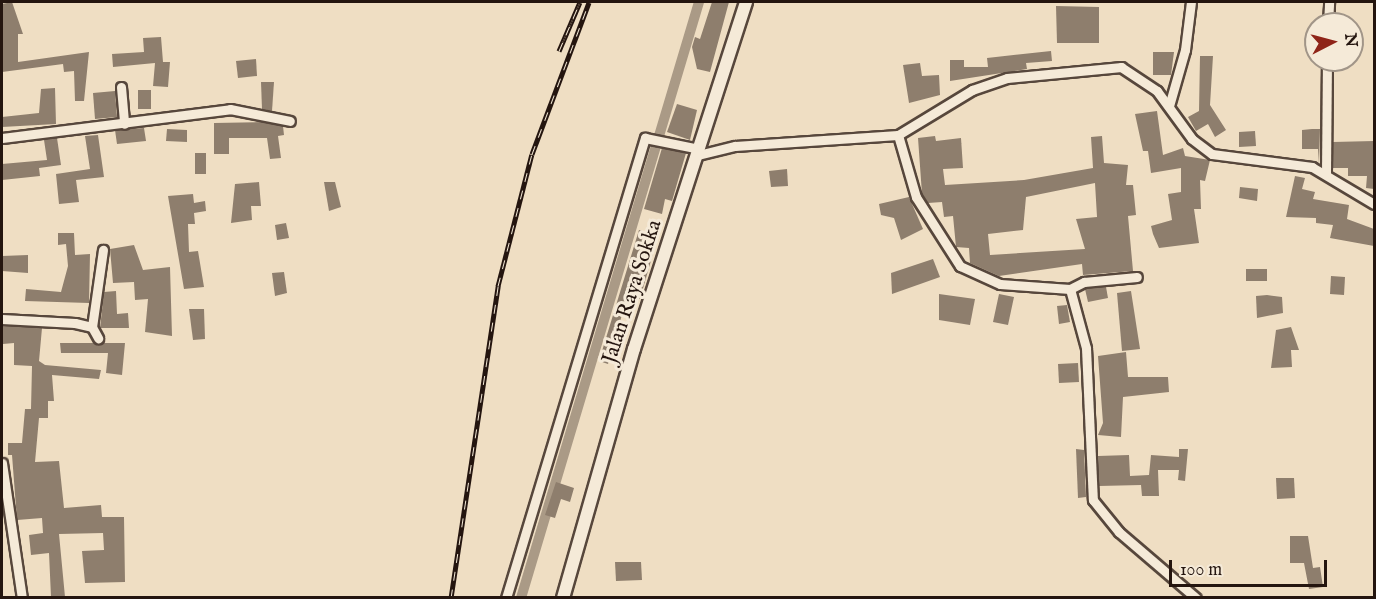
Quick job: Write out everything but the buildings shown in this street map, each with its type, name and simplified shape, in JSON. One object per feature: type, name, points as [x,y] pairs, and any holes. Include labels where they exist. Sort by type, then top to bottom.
[{"type":"main road","name":"Jalan Raya Sokka","points":[[563,597],[631,359],[746,2]]},
{"type":"street","points":[[1168,105],[1183,60],[1191,2]]},
{"type":"street","points":[[506,597],[645,138],[652,136],[698,152],[735,146],[898,135],[988,84],[1074,68],[1134,72],[1168,105],[1192,139],[1212,154],[1281,160],[1326,173],[1374,204]]},
{"type":"street","points":[[1326,173],[1327,72]]},
{"type":"street","points":[[121,87],[124,124]]},
{"type":"street","points":[[2,138],[124,124],[230,108],[290,121]]},
{"type":"street","points":[[898,135],[916,197],[960,266],[1000,284],[1070,290],[1084,282],[1137,277]]},
{"type":"street","points":[[98,338],[92,327],[103,250]]},
{"type":"street","points":[[1070,290],[1086,348],[1093,500],[1119,532],[1196,597]]},
{"type":"street","points":[[2,318],[92,327]]},
{"type":"street","points":[[2,463],[5,520],[22,597]]},
{"type":"waterway","points":[[521,598],[699,2]]},
{"type":"railway","points":[[559,51],[580,2]]},
{"type":"railway","points":[[451,598],[498,286],[532,154],[589,2]]}]
